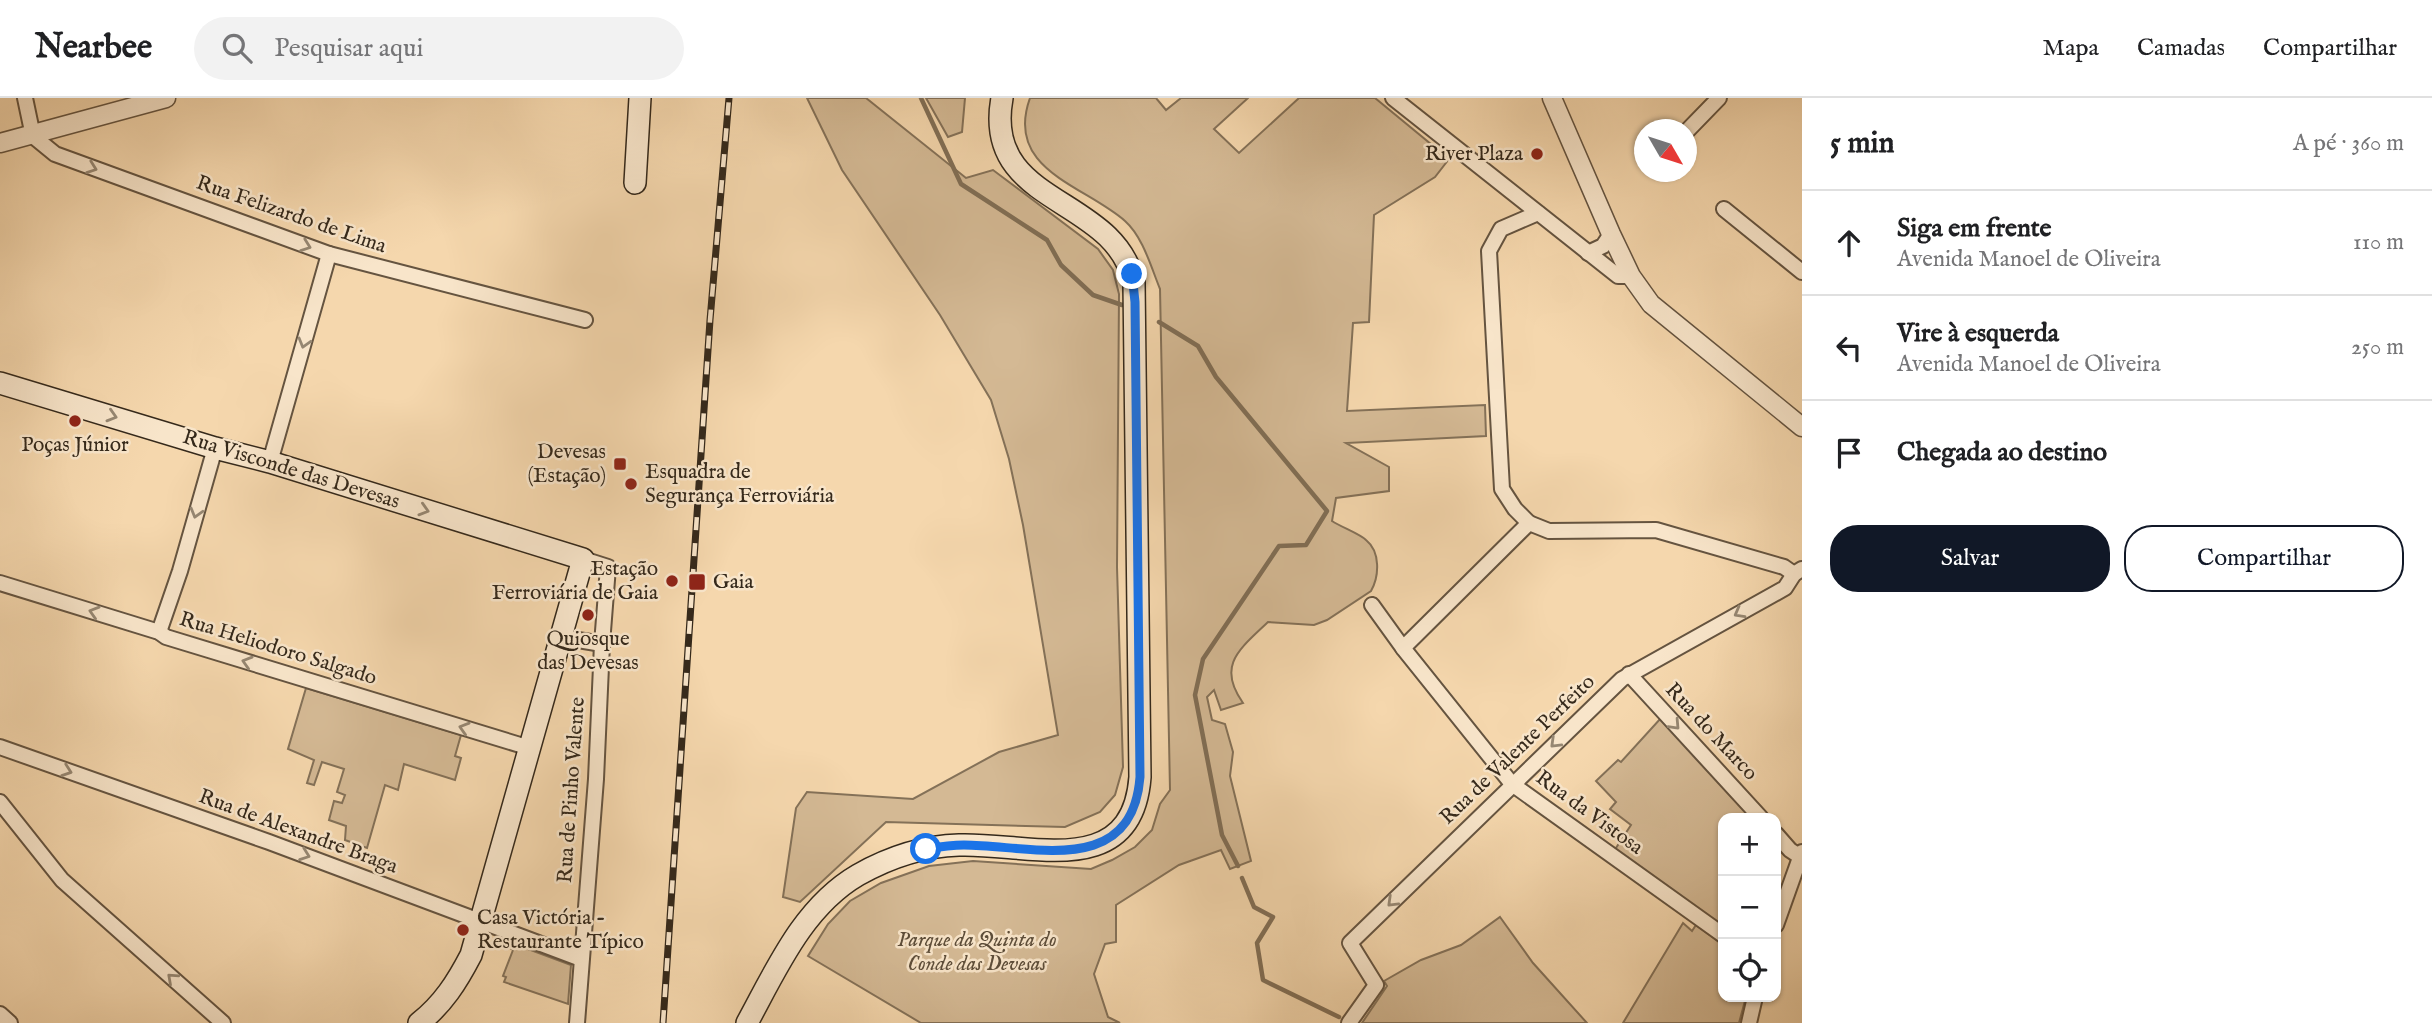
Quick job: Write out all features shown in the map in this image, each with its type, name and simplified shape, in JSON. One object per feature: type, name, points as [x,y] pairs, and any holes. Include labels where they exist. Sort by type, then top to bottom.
[{"type":"main road","points":[[635,183],[640,98]]},
{"type":"main road","points":[[747,1023],[800,931],[830,897],[857,876],[900,857],[951,845],[1081,850],[1098,844],[1121,828],[1137,799],[1140,763],[1133,283],[1124,256],[1110,238],[1030,181],[1014,165],[1007,155],[1001,133],[1002,98]]},
{"type":"main road","name":"Rua Visconde das Devesas","points":[[0,383],[270,462],[583,559]]},
{"type":"main road","points":[[419,1023],[435,1011],[453,988],[471,955],[583,559]]},
{"type":"street","points":[[25,98],[33,135]]},
{"type":"street","points":[[0,143],[166,98]]},
{"type":"street","points":[[1393,98],[1618,276],[1631,276]]},
{"type":"street","points":[[1552,98],[1631,276],[1651,304],[1802,427]]},
{"type":"street","points":[[1697,121],[1719,98]]},
{"type":"street","name":"Rua Felizardo de Lima","points":[[33,135],[55,154],[329,254],[585,320]]},
{"type":"street","points":[[1724,209],[1802,272]]},
{"type":"street","points":[[1538,213],[1501,229],[1489,251],[1502,489],[1515,509],[1530,523],[1549,531],[1656,530],[1798,571]]},
{"type":"street","points":[[1588,253],[1603,246],[1611,234]]},
{"type":"street","points":[[270,462],[329,254]]},
{"type":"street","name":"Rua Heliodoro Salgado","points":[[215,448],[180,571],[159,632],[166,637],[530,748]]},
{"type":"street","points":[[1403,648],[1530,523]]},
{"type":"street","name":"Rua de Pinho Valente","points":[[577,1023],[596,779],[608,566],[583,559]]},
{"type":"street","name":"Rua de Valente Perfeito","points":[[1354,1017],[1376,985],[1350,943],[1622,679],[1784,587],[1798,571]]},
{"type":"street","points":[[0,583],[159,632]]},
{"type":"street","name":"Rua da Vistosa","points":[[1372,605],[1512,784],[1718,931]]},
{"type":"street","points":[[560,637],[602,644]]},
{"type":"street","name":"Rua do Marco","points":[[1629,674],[1756,813]]},
{"type":"street","name":"Rua de Alexandre Braga","points":[[0,747],[269,842],[581,959]]},
{"type":"street","points":[[0,802],[62,880],[223,1023]]},
{"type":"street","points":[[1781,838],[1801,856],[1781,911]]},
{"type":"street","points":[[1749,1023],[1754,1002]]},
{"type":"street","points":[[0,1014],[10,1023]]},
{"type":"green space","points":[[807,98],[866,98],[966,178],[993,170],[1098,249],[1113,270],[1119,294],[1117,567],[1123,767],[1115,795],[1100,812],[1065,827],[886,822],[800,902],[783,897],[796,808],[807,792],[913,799],[999,752],[1058,735],[1023,525],[1009,459],[991,400],[940,315],[842,170]]},
{"type":"green space","points":[[926,98],[965,98],[962,132],[948,137]]},
{"type":"green space","name":"Parque da Quinta do Conde das Devesas","points":[[1030,98],[1156,98],[1166,110],[1181,98],[1248,98],[1214,129],[1239,153],[1299,98],[1375,98],[1449,159],[1435,177],[1374,215],[1369,322],[1353,323],[1347,411],[1485,405],[1486,436],[1346,443],[1389,467],[1389,491],[1336,498],[1332,521],[1359,535],[1371,545],[1377,565],[1374,585],[1371,591],[1327,620],[1314,625],[1268,622],[1235,658],[1232,678],[1243,703],[1221,710],[1214,690],[1207,697],[1212,720],[1225,724],[1233,752],[1230,776],[1251,861],[1230,869],[1221,850],[1179,865],[1116,905],[1116,942],[1105,944],[1094,974],[1108,1017],[1120,1023],[921,1023],[808,956],[828,924],[850,901],[881,883],[929,866],[973,861],[1091,869],[1135,847],[1152,830],[1160,804],[1170,790],[1160,289],[1137,235],[1125,221],[1052,173],[1038,159],[1028,143],[1025,122]]},
{"type":"green space","points":[[306,688],[461,735],[455,756],[461,758],[455,780],[404,764],[398,790],[385,785],[367,848],[345,840],[346,826],[329,820],[334,801],[342,803],[345,795],[337,792],[344,769],[322,762],[314,785],[307,783],[314,760],[288,749]]},
{"type":"green space","points":[[1661,718],[1749,813],[1718,813],[1718,927],[1614,851],[1631,825],[1610,809],[1616,802],[1596,781],[1618,760],[1621,762]]},
{"type":"green space","points":[[1500,917],[1533,963],[1587,1023],[1362,1023],[1387,986],[1384,981],[1421,960],[1461,945]]},
{"type":"green space","points":[[1683,923],[1692,931],[1696,925],[1718,941],[1718,1002],[1745,1002],[1739,1023],[1623,1023]]},
{"type":"green space","points":[[512,943],[571,965],[568,1004],[504,982],[506,977],[503,976],[513,950],[510,948]]},
{"type":"waterway","points":[[921,98],[961,184],[1047,240],[1061,265],[1093,295],[1122,305]]},
{"type":"waterway","points":[[1159,322],[1198,346],[1216,377],[1327,511],[1306,545],[1279,546],[1203,659],[1195,695],[1222,835],[1238,866]]},
{"type":"waterway","points":[[1242,878],[1254,907],[1273,917],[1257,943],[1263,980],[1339,1017]]},
{"type":"railway","points":[[663,1023],[710,320],[729,98]]},
{"type":"place","name":"River Plaza","points":[[1537,154]]},
{"type":"place","name":"Poças Júnior","points":[[75,421]]},
{"type":"place","name":"Devesas (Estação)","points":[[620,464]]},
{"type":"place","name":"Esquadra de Segurança Ferroviária","points":[[631,484]]},
{"type":"place","name":"Estação Ferroviária de Gaia","points":[[672,581]]},
{"type":"place","name":"Gaia","points":[[697,582]]},
{"type":"place","name":"Quiosque das Devesas","points":[[588,615]]},
{"type":"place","name":"Casa Victória - Restaurante Típico","points":[[463,930]]},
{"type":"route","points":[[926,849],[963,845],[1081,850],[1098,844],[1121,828],[1137,799],[1140,777],[1135,292],[1132,274]]}]
